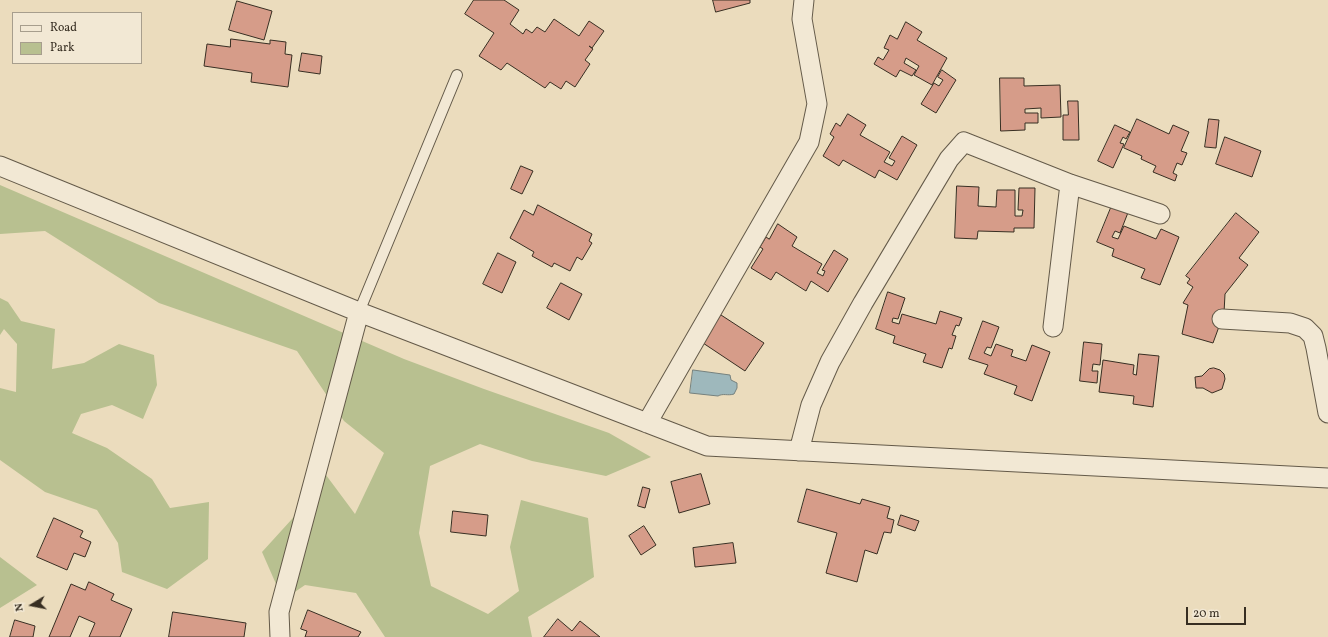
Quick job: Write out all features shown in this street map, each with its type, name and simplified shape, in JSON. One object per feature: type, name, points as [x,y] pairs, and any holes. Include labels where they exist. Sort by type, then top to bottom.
[{"type":"street","points":[[647,423],[809,142],[817,104],[802,19],[804,0]]},
{"type":"street","points":[[799,451],[811,405],[830,362],[949,159],[964,142],[1070,184],[1160,214]]},
{"type":"street","points":[[0,166],[359,312],[707,446],[1328,478]]},
{"type":"street","points":[[1053,327],[1070,184]]},
{"type":"street","points":[[280,637],[279,612],[359,312]]},
{"type":"street","points":[[1222,319],[1290,323],[1305,328],[1313,336],[1328,413]]},
{"type":"lane","points":[[359,312],[457,75]]},
{"type":"green space","points":[[0,185],[404,359],[609,433],[651,457],[606,476],[532,461],[480,444],[430,466],[419,533],[431,586],[488,614],[519,591],[510,547],[521,500],[588,518],[594,577],[528,617],[532,637],[385,637],[356,593],[305,585],[283,600],[262,552],[292,519],[326,475],[355,514],[384,453],[344,421],[297,351],[159,303],[45,231],[0,234]]},
{"type":"green space","points":[[0,298],[8,302],[21,321],[55,329],[52,369],[84,363],[119,344],[154,355],[157,385],[143,419],[112,405],[81,414],[72,433],[107,448],[152,479],[170,508],[209,502],[208,559],[167,589],[122,572],[118,543],[97,510],[45,492],[0,460],[0,388],[16,392],[17,344],[4,329],[0,335]]},
{"type":"green space","points":[[0,557],[37,585],[0,608]]},
{"type":"water","points":[[693,370],[730,375],[731,380],[737,383],[737,388],[732,395],[718,396],[690,393]]},
{"type":"building","points":[[474,0],[504,0],[519,10],[510,24],[523,34],[526,29],[532,33],[537,27],[545,32],[554,19],[579,36],[589,21],[604,31],[592,48],[589,46],[593,49],[585,60],[590,64],[575,87],[566,81],[561,89],[550,82],[545,88],[507,63],[501,70],[479,56],[494,33],[465,14]]},
{"type":"building","points":[[713,0],[750,0],[750,3],[716,12]]},
{"type":"building","points":[[237,1],[272,11],[264,40],[229,30]]},
{"type":"building","points":[[906,22],[922,32],[917,40],[947,58],[932,85],[914,75],[919,66],[906,58],[904,63],[916,70],[912,76],[900,70],[896,77],[874,64],[878,57],[883,60],[889,50],[884,48],[890,35],[897,39]]},
{"type":"building","points":[[231,39],[270,44],[270,40],[286,42],[285,54],[292,55],[288,87],[251,82],[252,73],[204,66],[207,44],[230,47]]},
{"type":"building","points":[[302,53],[322,56],[320,74],[299,71]]},
{"type":"building","points":[[942,70],[956,80],[936,113],[921,104],[934,83],[939,86],[943,80],[938,77]]},
{"type":"building","points":[[1000,78],[1024,78],[1024,86],[1060,85],[1061,117],[1041,118],[1041,108],[1025,109],[1025,113],[1038,113],[1038,123],[1025,123],[1025,130],[1001,131]]},
{"type":"building","points":[[1068,101],[1078,101],[1079,140],[1063,140],[1063,115],[1068,115]]},
{"type":"building","points":[[848,114],[866,125],[860,135],[890,152],[884,162],[892,166],[895,161],[889,158],[902,136],[917,145],[897,180],[879,170],[875,178],[843,160],[839,166],[823,156],[834,137],[830,134],[836,123],[840,126]]},
{"type":"building","points":[[1137,119],[1169,134],[1173,125],[1189,132],[1181,151],[1187,153],[1182,165],[1177,163],[1173,173],[1177,175],[1175,181],[1153,172],[1156,166],[1141,159],[1142,156],[1124,148]]},
{"type":"building","points":[[1209,119],[1219,120],[1216,148],[1205,147]]},
{"type":"building","points":[[1115,125],[1130,132],[1126,139],[1123,137],[1120,143],[1124,144],[1113,168],[1098,161]]},
{"type":"building","points":[[1225,137],[1261,151],[1252,177],[1216,164]]},
{"type":"building","points":[[521,166],[533,171],[522,194],[511,189]]},
{"type":"building","points":[[957,186],[979,187],[978,206],[996,207],[997,190],[1015,190],[1015,216],[1022,216],[1023,210],[1018,210],[1019,188],[1035,188],[1034,228],[1014,228],[1014,232],[978,231],[977,239],[955,238]]},
{"type":"building","points":[[1113,203],[1129,210],[1120,233],[1115,231],[1112,237],[1118,239],[1124,226],[1156,239],[1161,229],[1179,237],[1160,285],[1141,278],[1145,269],[1112,256],[1114,249],[1097,242]]},
{"type":"building","points":[[538,205],[592,234],[589,241],[592,243],[582,260],[577,257],[570,271],[554,263],[552,267],[532,256],[534,252],[510,238],[524,210],[533,215]]},
{"type":"building","points":[[1236,213],[1259,232],[1239,258],[1248,265],[1225,294],[1224,313],[1213,343],[1182,334],[1188,305],[1183,303],[1193,287],[1187,283],[1190,279],[1186,276]]},
{"type":"building","points":[[778,224],[797,237],[792,246],[822,264],[817,273],[823,276],[825,271],[822,270],[834,250],[848,259],[828,292],[811,281],[806,291],[776,272],[771,280],[751,268],[763,249],[760,247],[766,237],[769,239]]},
{"type":"building","points":[[498,253],[516,262],[502,293],[483,284]]},
{"type":"building","points":[[561,283],[582,294],[569,320],[547,308]]},
{"type":"building","points":[[888,292],[905,298],[898,319],[893,318],[892,322],[899,324],[902,314],[936,324],[940,311],[962,318],[959,326],[956,325],[952,335],[956,336],[952,349],[949,348],[942,368],[923,362],[926,354],[893,343],[895,336],[876,329]]},
{"type":"building","points":[[721,315],[764,343],[745,371],[703,343]]},
{"type":"building","points":[[983,321],[999,327],[991,348],[987,347],[984,353],[991,356],[996,344],[1013,350],[1011,356],[1026,361],[1032,345],[1050,352],[1032,401],[1014,394],[1017,386],[984,374],[988,365],[969,359]]},
{"type":"building","points":[[1084,342],[1102,344],[1100,365],[1093,364],[1092,371],[1098,371],[1097,383],[1080,381]]},
{"type":"building","points":[[1139,354],[1159,356],[1153,407],[1133,404],[1134,396],[1099,392],[1103,360],[1134,365],[1133,374],[1136,375]]},
{"type":"building","points":[[1214,368],[1220,370],[1224,374],[1225,379],[1222,389],[1212,393],[1203,388],[1196,388],[1195,377],[1202,376],[1209,369]]},
{"type":"building","points":[[701,474],[710,504],[679,513],[671,482]]},
{"type":"building","points":[[643,487],[650,489],[645,508],[638,506]]},
{"type":"building","points":[[807,489],[860,504],[862,499],[890,507],[887,518],[894,520],[891,533],[884,532],[877,554],[865,550],[857,582],[826,573],[837,533],[798,522]]},
{"type":"building","points":[[453,511],[488,515],[486,536],[451,532]]},
{"type":"building","points":[[901,515],[919,521],[915,531],[898,525]]},
{"type":"building","points":[[54,518],[83,531],[80,537],[91,542],[85,557],[74,553],[67,570],[37,557]]},
{"type":"building","points":[[644,526],[656,545],[641,555],[629,536]]},
{"type":"building","points":[[733,543],[736,563],[695,567],[693,548]]},
{"type":"building","points":[[89,582],[114,594],[111,600],[132,609],[120,637],[89,637],[95,623],[79,616],[70,637],[49,637],[71,584],[85,590]]},
{"type":"building","points":[[308,610],[361,632],[358,637],[305,637],[307,631],[301,629]]},
{"type":"building","points":[[173,612],[246,623],[244,637],[169,637]]},
{"type":"building","points":[[558,619],[572,631],[580,621],[600,637],[544,637]]},
{"type":"building","points":[[15,620],[35,626],[33,637],[10,637]]}]
